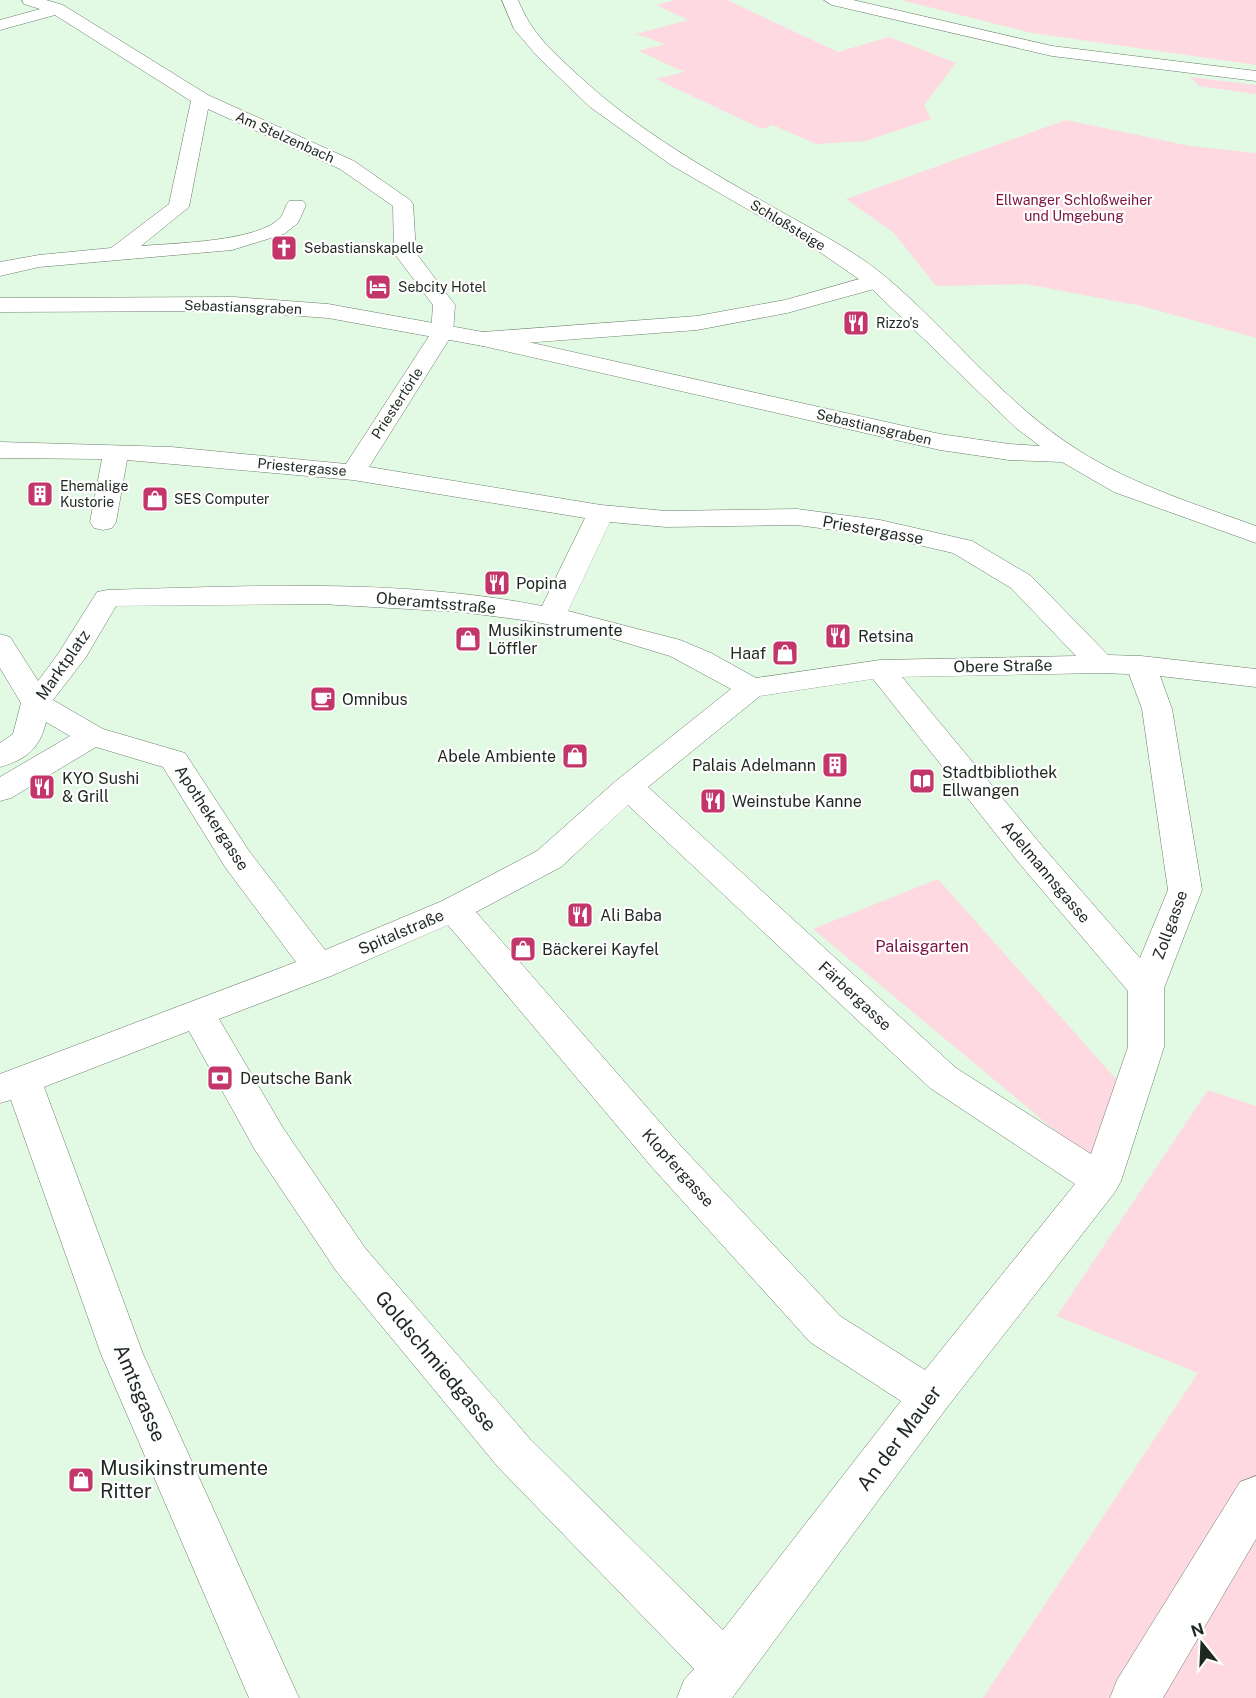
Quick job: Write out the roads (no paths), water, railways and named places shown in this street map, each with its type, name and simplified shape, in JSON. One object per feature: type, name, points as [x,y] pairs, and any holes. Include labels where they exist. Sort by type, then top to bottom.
[{"type":"street","points":[[30,0],[57,9],[201,99],[179,207],[118,253]]},
{"type":"street","name":"Schloßsteige","points":[[510,0],[520,25],[543,52],[597,103],[678,161],[815,240],[877,282],[1025,423],[1068,455]]},
{"type":"street","points":[[832,0],[1052,51],[1256,76]]},
{"type":"street","points":[[0,25],[57,9]]},
{"type":"street","name":"Am Stelzenbach","points":[[201,99],[347,165],[403,204],[405,253],[444,305],[442,333]]},
{"type":"street","points":[[0,269],[39,261],[232,244],[277,230],[291,219],[296,205]]},
{"type":"street","name":"Sebastiansgraben","points":[[483,339],[697,322],[786,306],[877,282]]},
{"type":"street","name":"Sebastiansgraben","points":[[0,305],[234,304],[328,311],[483,339],[940,442],[1009,452],[1068,455],[1123,486],[1256,535]]},
{"type":"street","name":"Priestertörle","points":[[353,472],[442,333]]},
{"type":"street","name":"Priestergasse","points":[[0,450],[116,452],[353,472],[601,513],[666,519],[797,517],[880,528],[962,547],[1021,582],[1100,664]]},
{"type":"street","points":[[103,522],[116,452]]},
{"type":"street","points":[[553,614],[601,513]]},
{"type":"street","name":"Oberamtsstraße","points":[[107,598],[309,594],[405,598],[553,614],[672,647],[751,688]]},
{"type":"street","name":"Marktplatz","points":[[0,757],[27,739],[36,703],[71,657],[107,598]]},
{"type":"street","points":[[0,643],[36,703]]},
{"type":"street","name":"Obere Straße","points":[[751,688],[880,669],[1100,664],[1141,664],[1256,678]]},
{"type":"street","name":"Zollgasse","points":[[1101,1181],[1146,1047],[1146,988],[1185,890],[1157,709],[1141,664]]},
{"type":"street","name":"Adelmannsgasse","points":[[880,669],[1031,855],[1146,988]]},
{"type":"street","name":"Spitalstraße","points":[[11,1086],[319,967],[454,909],[549,859],[628,787],[751,688]]},
{"type":"street","name":"Apothekergasse","points":[[36,703],[92,736],[174,760],[237,859],[319,967]]},
{"type":"street","points":[[0,791],[92,736]]},
{"type":"street","name":"Färbergasse","points":[[628,787],[944,1078],[1101,1181]]},
{"type":"street","name":"Klopfergasse","points":[[454,909],[665,1155],[825,1329],[930,1396]]},
{"type":"street","name":"Goldschmiedgasse","points":[[198,1014],[269,1139],[351,1260],[514,1453],[714,1682]]},
{"type":"street","name":"Amtsgasse","points":[[11,1086],[122,1354],[274,1698]]},
{"type":"street","name":"An der Mauer","points":[[714,1682],[930,1396],[1101,1181]]},
{"type":"street","points":[[1135,1698],[1256,1497]]},
{"type":"place","name":"Sebastianskapelle","points":[[284,248]]},
{"type":"place","name":"Sebcity Hotel","points":[[378,287]]},
{"type":"place","name":"Rizzo's","points":[[856,323]]},
{"type":"place","name":"Ehemalige Kustorie","points":[[40,494]]},
{"type":"place","name":"SES Computer","points":[[155,499]]},
{"type":"place","name":"Popina","points":[[497,583]]},
{"type":"place","name":"Retsina","points":[[838,636]]},
{"type":"place","name":"Musikinstrumente Löffler","points":[[468,639]]},
{"type":"place","name":"Haaf","points":[[785,653]]},
{"type":"place","name":"Omnibus","points":[[323,699]]},
{"type":"place","name":"Abele Ambiente","points":[[575,756]]},
{"type":"place","name":"Palais Adelmann","points":[[835,765]]},
{"type":"place","name":"Stadtbibliothek Ellwangen","points":[[922,781]]},
{"type":"place","name":"KYO Sushi & Grill","points":[[42,787]]},
{"type":"place","name":"Weinstube Kanne","points":[[713,801]]},
{"type":"place","name":"Ali Baba","points":[[580,915]]},
{"type":"place","name":"Bäckerei Kayfel","points":[[523,949]]},
{"type":"place","name":"Deutsche Bank","points":[[220,1078]]},
{"type":"place","name":"Musikinstrumente Ritter","points":[[81,1480]]},
{"type":"park label","name":"Ellwanger Schloßweiher und Umgebung","points":[[1074,208]]},
{"type":"park label","name":"Palaisgarten","points":[[922,946]]}]
